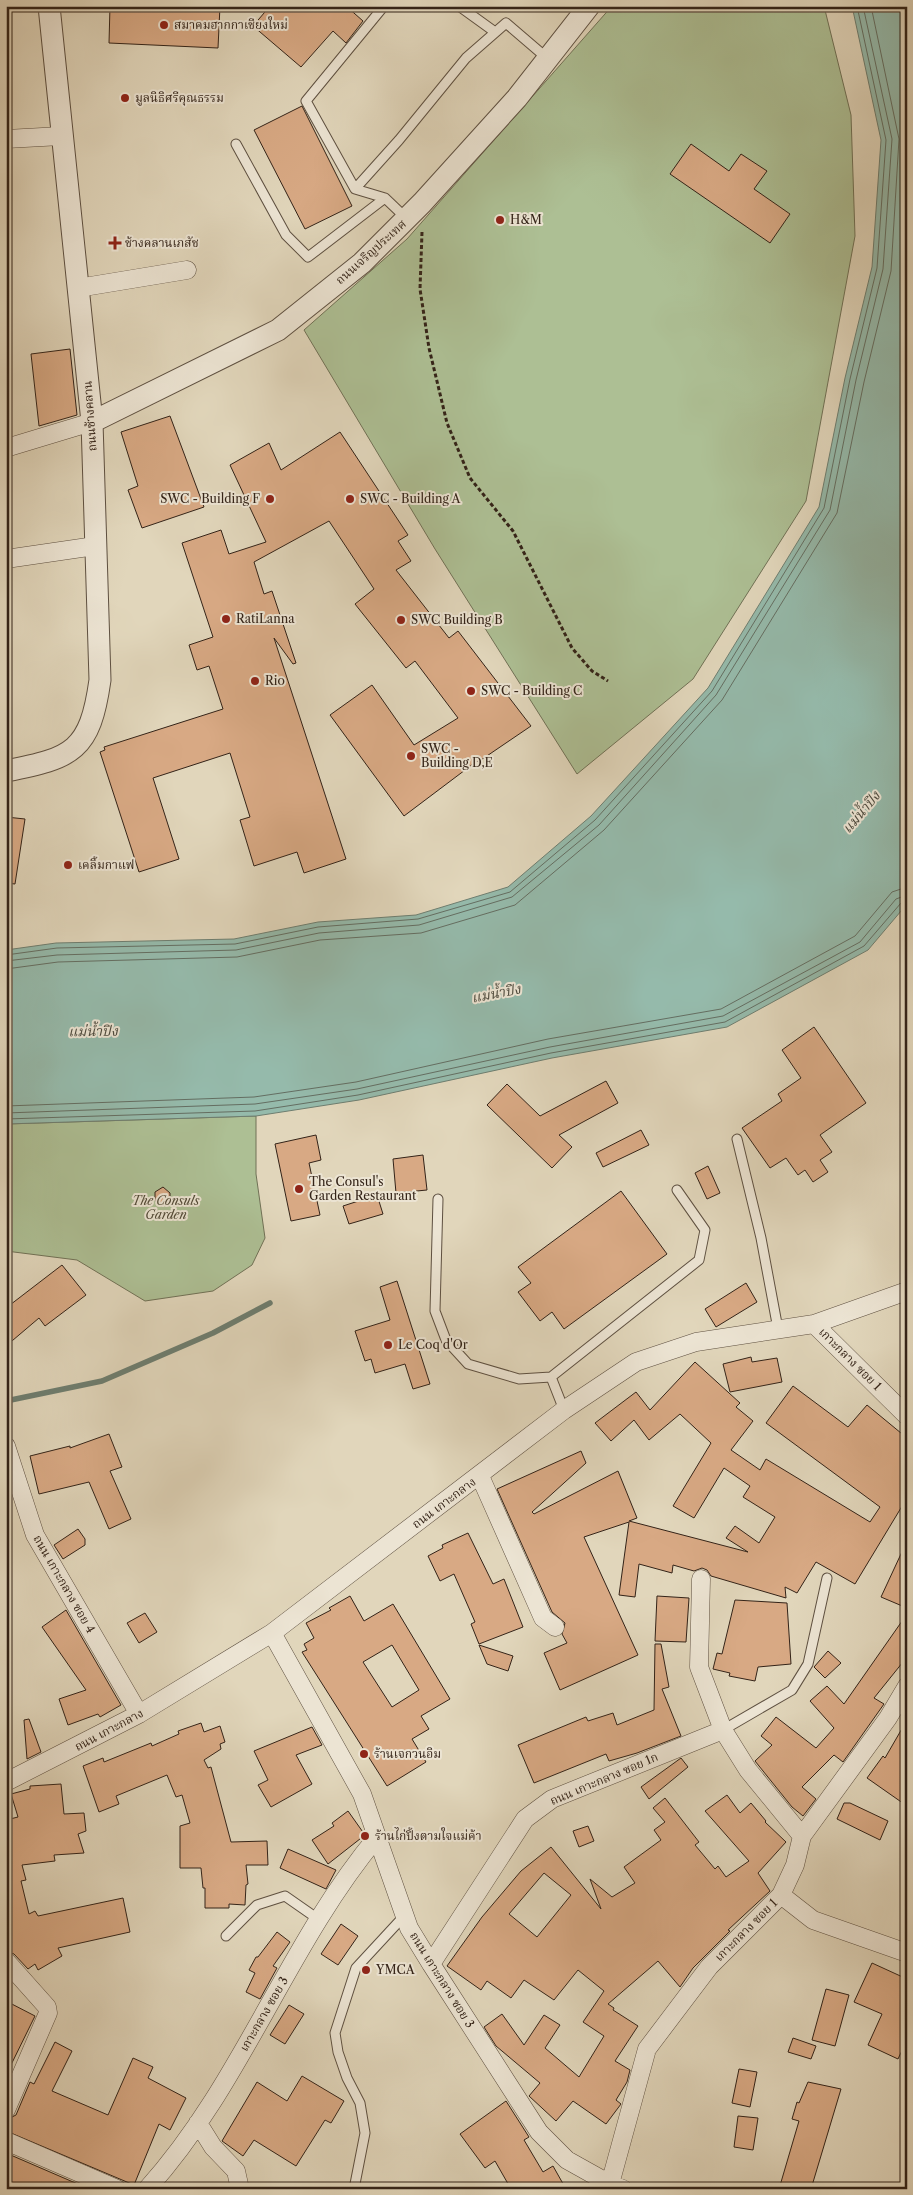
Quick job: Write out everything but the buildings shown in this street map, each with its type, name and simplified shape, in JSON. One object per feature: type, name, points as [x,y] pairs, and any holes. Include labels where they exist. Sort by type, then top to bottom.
[{"type":"street","name":"ถนนช้างคลาน","points":[[6,772],[46,763],[67,753],[85,737],[95,712],[100,680],[92,422],[49,6]]},
{"type":"street","name":"ถนนเจริญประเทศ","points":[[92,422],[278,330],[362,263],[407,219],[517,98],[589,6]]},
{"type":"street","points":[[6,139],[61,136]]},
{"type":"street","points":[[78,288],[187,270]]},
{"type":"street","points":[[6,448],[92,422]]},
{"type":"street","points":[[6,559],[95,546]]},
{"type":"street","name":"ถนน เกาะกลาง","points":[[6,1782],[139,1714],[272,1633],[564,1410],[636,1362],[696,1342],[814,1324],[907,1291]]},
{"type":"street","name":"เกาะกลาง ซอย 1","points":[[814,1324],[907,1416]]},
{"type":"street","name":"ถนน เกาะกลาง ซอย 4","points":[[6,1446],[35,1535],[139,1714]]},
{"type":"street","points":[[480,1476],[543,1618],[555,1628]]},
{"type":"street","points":[[701,1579],[699,1667],[723,1730],[748,1770],[802,1836]]},
{"type":"street","name":"ถนน เกาะกลาง ซอย 3","points":[[272,1633],[362,1794],[409,1928],[431,1964],[539,2132],[567,2160],[616,2186]]},
{"type":"street","name":"เกาะกลาง ซอย 1","points":[[616,2186],[647,2050],[709,1967],[781,1895],[795,1865],[802,1836],[906,1691]]},
{"type":"street","name":"ถนน เกาะกลาง ซอย 1ก","points":[[431,1964],[526,1819],[552,1799],[723,1730]]},
{"type":"street","name":"เกาะกลาง ซอย 3","points":[[147,2189],[173,2160],[198,2123],[274,1999],[318,1919],[350,1870],[377,1837]]},
{"type":"street","points":[[781,1895],[813,1920],[907,1953]]},
{"type":"street","points":[[6,1961],[47,2007],[48,2013],[6,2110]]},
{"type":"street","points":[[198,2123],[213,2146],[236,2171],[240,2189]]},
{"type":"street","points":[[6,2141],[116,2189]]},
{"type":"lane","points":[[384,6],[306,101],[355,188],[386,198],[407,219]]},
{"type":"lane","points":[[459,6],[495,32]]},
{"type":"lane","points":[[355,188],[399,140],[466,58],[506,23],[549,59]]},
{"type":"lane","points":[[236,144],[286,234],[308,257],[386,198]]},
{"type":"lane","points":[[737,1139],[761,1238],[778,1329]]},
{"type":"lane","points":[[438,1199],[434,1311],[446,1340],[468,1364],[519,1379],[551,1377],[699,1260],[705,1230],[678,1190]]},
{"type":"lane","points":[[551,1377],[564,1410]]},
{"type":"lane","points":[[723,1730],[792,1690],[808,1664],[827,1578]]},
{"type":"lane","points":[[226,1936],[257,1905],[285,1896],[318,1919]]},
{"type":"lane","points":[[354,2189],[365,2133],[360,2103],[347,2078],[338,2052],[335,2033],[356,1968],[405,1915]]},
{"type":"path","points":[[422,203],[420,289],[428,348],[447,423],[470,478],[513,531],[572,648],[592,671],[608,681]]},
{"type":"green space","points":[[612,6],[824,6],[851,115],[855,236],[806,501],[693,679],[577,774],[435,549],[304,330],[407,239]]},
{"type":"green space","name":"The Consuls Garden","points":[[256,1116],[256,1174],[265,1238],[252,1265],[213,1291],[145,1301],[77,1260],[6,1251],[6,1124]]},
{"type":"water","name":"แม่น้ำปิง","points":[[852,6],[907,6],[907,904],[868,950],[727,1027],[552,1058],[359,1100],[256,1116],[6,1124],[6,950],[56,943],[234,939],[318,922],[416,915],[508,887],[591,816],[708,688],[819,507],[845,378],[872,267],[881,140]]},
{"type":"waterway","points":[[6,1401],[102,1381],[213,1333],[270,1303]]},
{"type":"place","name":"สมาคมฮากกาเชียงใหม่","points":[[164,25]]},
{"type":"place","name":"มูลนิธิศรีคุณธรรม","points":[[125,98]]},
{"type":"place","name":"H&M","points":[[500,220]]},
{"type":"place","name":"ช้างคลานเภสัช","points":[[115,243]]},
{"type":"place","name":"SWC - Building F","points":[[270,499]]},
{"type":"place","name":"SWC - Building A","points":[[350,499]]},
{"type":"place","name":"RatiLanna","points":[[226,619]]},
{"type":"place","name":"SWC Building B","points":[[401,620]]},
{"type":"place","name":"Rio","points":[[255,681]]},
{"type":"place","name":"SWC - Building C","points":[[471,691]]},
{"type":"place","name":"SWC - Building D,E","points":[[411,756]]},
{"type":"place","name":"เคลิ้มกาแฟ","points":[[68,865]]},
{"type":"place","name":"The Consul's Garden Restaurant","points":[[299,1189]]},
{"type":"place","name":"Le Coq d'Or","points":[[388,1345]]},
{"type":"place","name":"ร้านเจกวนอิม","points":[[364,1754]]},
{"type":"place","name":"ร้านไก่ปิ้งตามใจแม่ค้า","points":[[365,1836]]},
{"type":"place","name":"YMCA","points":[[366,1970]]}]
